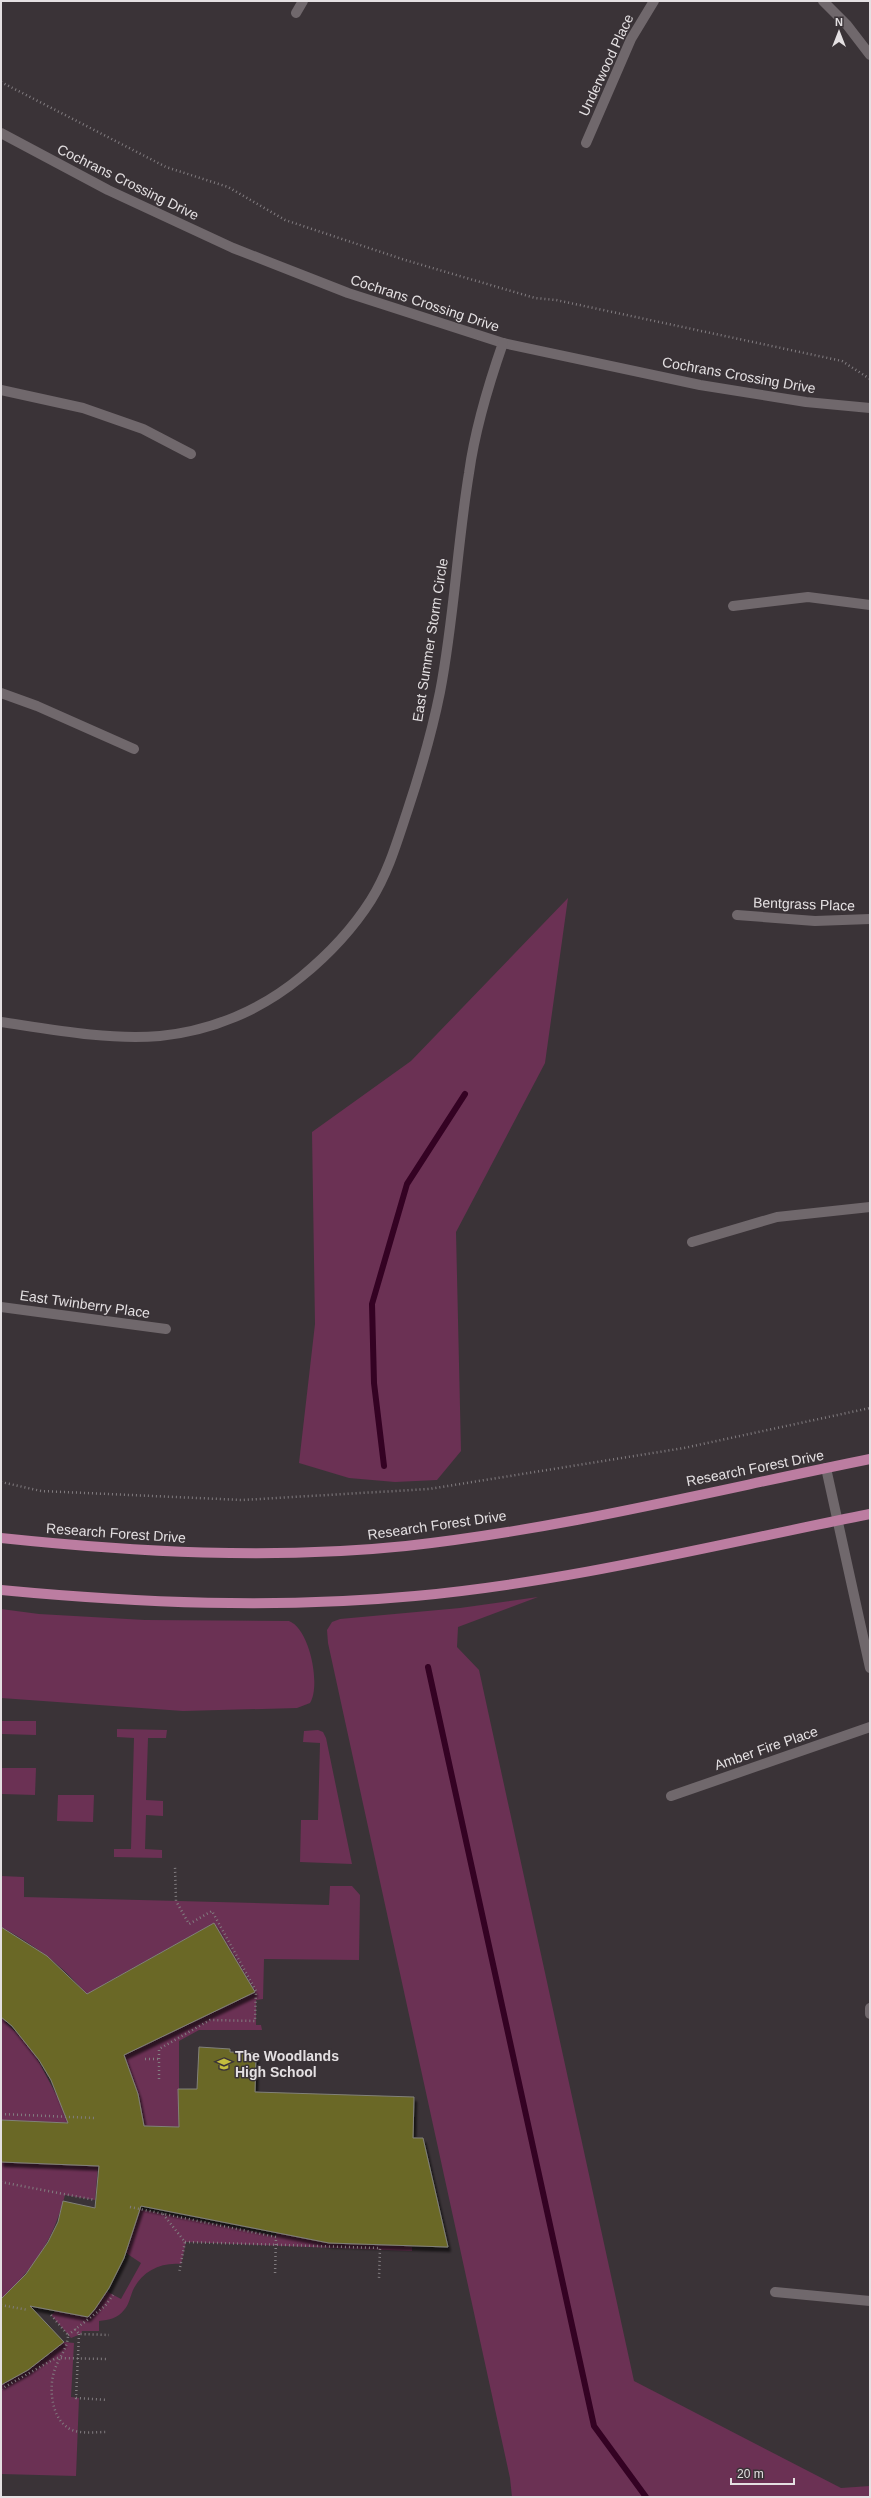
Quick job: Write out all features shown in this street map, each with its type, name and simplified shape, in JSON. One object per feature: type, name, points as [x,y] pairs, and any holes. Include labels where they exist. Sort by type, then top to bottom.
[{"type":"main road","name":"Research Forest Drive","points":[[1,1538],[114,1549],[216,1552],[369,1549],[460,1538],[577,1519],[870,1459]]},
{"type":"main road","points":[[1,1590],[106,1600],[220,1604],[310,1604],[417,1596],[588,1571],[870,1514]]},
{"type":"street","points":[[296,13],[303,1]]},
{"type":"street","name":"Underwood Place","points":[[586,143],[631,39],[654,1]]},
{"type":"street","points":[[824,1],[847,25],[870,55]]},
{"type":"street","name":"Cochrans Crossing Drive","points":[[1,133],[108,190],[234,248],[348,293],[502,343],[700,385],[806,402],[870,408]]},
{"type":"street","name":"East Summer Storm Circle","points":[[1,1022],[63,1032],[121,1037],[162,1036],[227,1021],[284,991],[320,962],[348,932],[372,898],[392,857],[429,739],[440,690],[469,472],[480,414],[502,343]]},
{"type":"street","points":[[1,390],[83,408],[143,429],[191,454]]},
{"type":"street","points":[[733,606],[808,597],[870,605]]},
{"type":"street","points":[[1,693],[37,706],[134,749]]},
{"type":"street","name":"Bentgrass Place","points":[[737,915],[815,921],[870,919]]},
{"type":"street","points":[[692,1242],[777,1217],[870,1207]]},
{"type":"street","name":"East Twinberry Place","points":[[1,1306],[166,1329]]},
{"type":"street","points":[[826,1468],[870,1668]]},
{"type":"street","name":"Amber Fire Place","points":[[671,1796],[870,1727]]},
{"type":"street","points":[[870,2008],[870,2014]]},
{"type":"street","points":[[775,2292],[870,2301]]},
{"type":"path","points":[[1,82],[166,167],[228,187],[285,220],[405,260],[535,298],[556,300],[842,361],[870,379]]},
{"type":"path","points":[[1,1482],[41,1490],[242,1500],[430,1489],[684,1448],[870,1408]]},
{"type":"path","points":[[159,2079],[159,2049],[210,2020],[255,2021],[256,1991],[212,1911],[189,1924],[176,1901],[175,1867]]},
{"type":"path","points":[[145,2058],[159,2058]]},
{"type":"path","points":[[1,2114],[95,2118]]},
{"type":"path","points":[[1,2182],[95,2200]]},
{"type":"path","points":[[130,2207],[276,2236],[275,2275]]},
{"type":"path","points":[[163,2214],[186,2242],[380,2248],[379,2278]]},
{"type":"path","points":[[179,2273],[186,2242]]},
{"type":"path","points":[[68,2334],[104,2306],[113,2295]]},
{"type":"path","points":[[1,2305],[28,2310]]},
{"type":"path","points":[[51,2315],[68,2334],[67,2344],[54,2370],[51,2391],[59,2416],[72,2430],[106,2432]]},
{"type":"path","points":[[75,2329],[79,2334],[76,2398],[107,2400]]},
{"type":"path","points":[[79,2334],[109,2334]]},
{"type":"path","points":[[1,2389],[56,2358],[108,2358]]},
{"type":"shaded area","points":[[568,898],[545,1063],[456,1232],[461,1451],[437,1480],[395,1482],[349,1478],[299,1463],[315,1324],[312,1132],[411,1061]]},
{"type":"shaded area","points":[[538,1597],[458,1627],[457,1647],[479,1670],[634,2381],[841,2488],[870,2486],[870,2497],[512,2497],[510,2478],[328,1643],[327,1630],[332,1622],[340,1619],[460,1608]]},
{"type":"shaded area","points":[[1,1609],[39,1614],[145,1620],[289,1621],[296,1626],[303,1635],[308,1646],[314,1672],[313,1695],[310,1703],[297,1708],[183,1711],[1,1698]]},
{"type":"shaded area","points":[[2,1721],[36,1721],[36,1735],[2,1734]]},
{"type":"shaded area","points":[[117,1729],[167,1730],[166,1738],[148,1738],[146,1800],[163,1801],[163,1816],[146,1815],[145,1849],[162,1850],[162,1858],[114,1857],[114,1849],[131,1849],[134,1738],[117,1737]]},
{"type":"shaded area","points":[[318,1730],[323,1732],[326,1738],[352,1864],[300,1862],[301,1820],[318,1820],[320,1743],[303,1742],[304,1731]]},
{"type":"shaded area","points":[[2,1768],[36,1768],[35,1795],[2,1794]]},
{"type":"shaded area","points":[[58,1795],[94,1795],[93,1822],[57,1821]]},
{"type":"shaded area","points":[[1,1876],[24,1877],[24,1897],[329,1905],[330,1886],[352,1886],[360,1895],[359,1960],[264,1959],[263,1999],[256,2000],[256,2025],[261,2025],[262,2030],[199,2030],[179,2041],[179,2127],[144,2126],[138,2094],[124,2055],[254,1992],[214,1923],[104,1984],[93,2003],[63,1969],[27,1942],[1,1927]]},
{"type":"shaded area","points":[[1,2017],[32,2049],[57,2096],[65,2096],[95,2124],[1,2120]]},
{"type":"shaded area","points":[[1,2162],[98,2166],[95,2200],[65,2195],[55,2226],[41,2252],[24,2276],[1,2299]]},
{"type":"shaded area","points":[[140,2209],[276,2236],[277,2232],[329,2243],[407,2246],[412,2247],[412,2251],[186,2242],[181,2264],[159,2266],[147,2273],[137,2283],[127,2306],[122,2313],[113,2318],[99,2321],[99,2331],[82,2331],[81,2334],[71,2338],[51,2315],[56,2311],[88,2317],[106,2291],[121,2299],[141,2263],[126,2253]]},
{"type":"shaded area","points":[[64,2342],[74,2343],[71,2397],[79,2398],[76,2476],[1,2474],[1,2385],[28,2370]]},
{"type":"building","name":"The Woodlands High School","points":[[214,1923],[255,1992],[124,2055],[138,2094],[144,2126],[179,2127],[178,2089],[197,2089],[199,2047],[230,2049],[230,2052],[256,2053],[255,2092],[414,2097],[413,2138],[423,2138],[448,2247],[329,2243],[141,2206],[124,2258],[109,2288],[95,2309],[88,2317],[30,2306],[64,2342],[28,2370],[1,2385],[1,2299],[26,2274],[48,2242],[58,2222],[63,2201],[95,2208],[99,2166],[1,2162],[1,2120],[68,2123],[51,2080],[39,2060],[12,2026],[1,2017],[1,1927],[47,1956],[87,1994]]},
{"type":"waterway","points":[[384,1466],[374,1383],[372,1304],[407,1184],[465,1094]]},
{"type":"waterway","points":[[428,1667],[594,2426],[646,2497]]},
{"type":"place","name":"The Woodlands High School","points":[[224,2064]]}]
